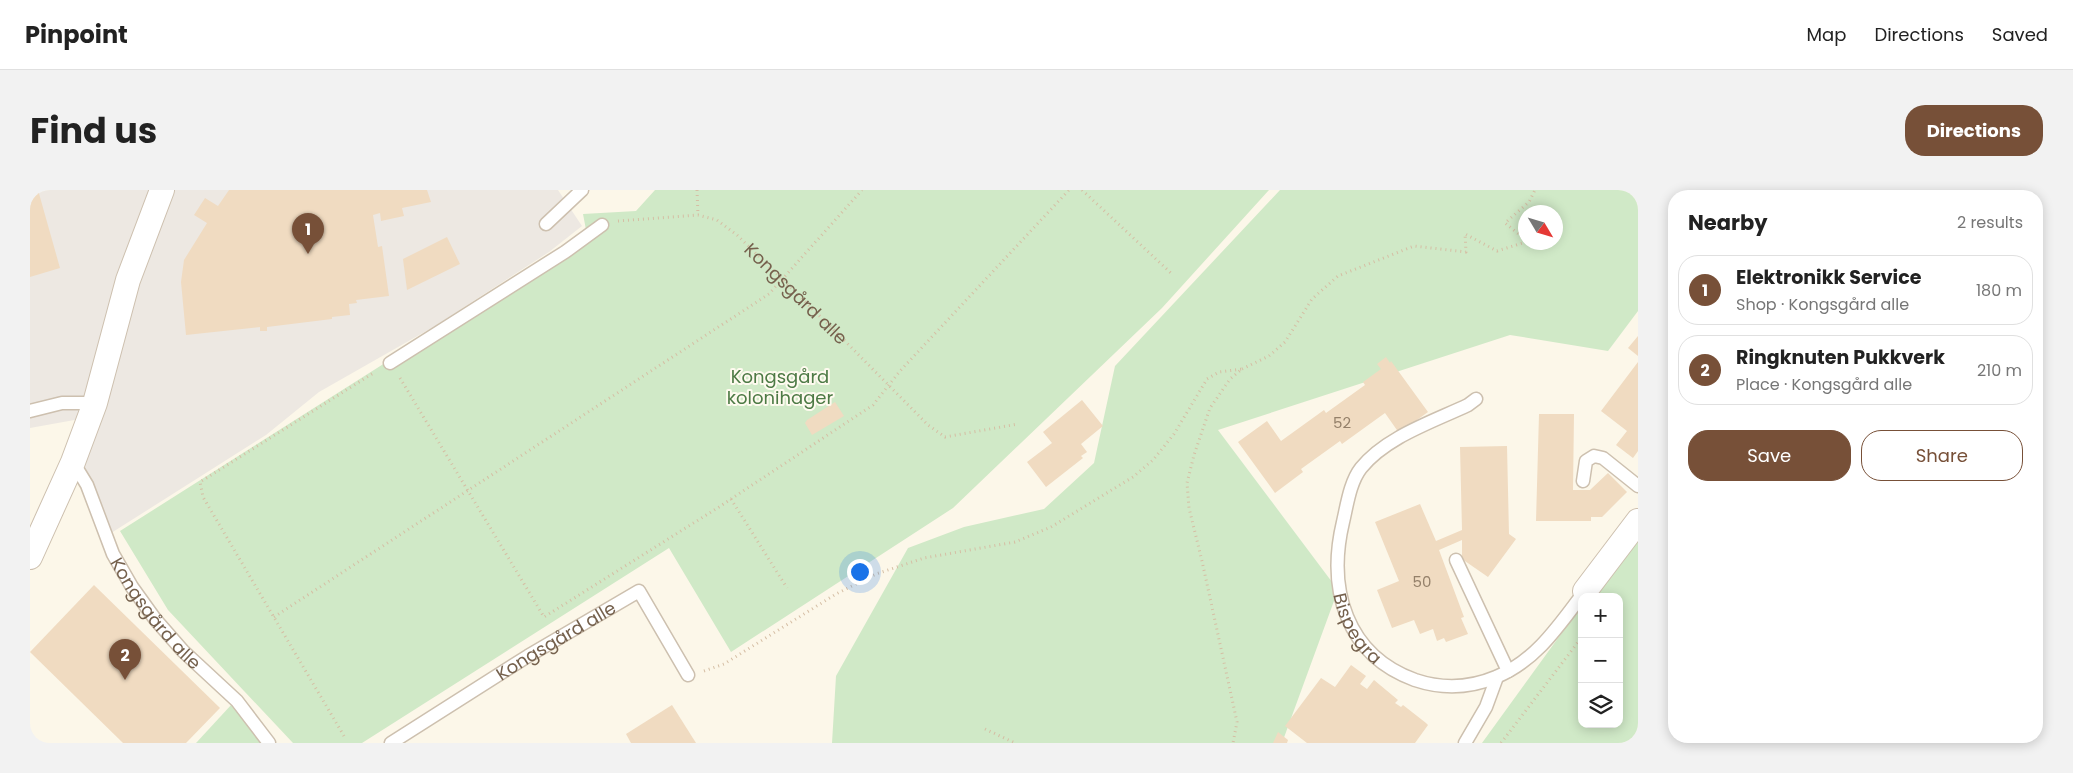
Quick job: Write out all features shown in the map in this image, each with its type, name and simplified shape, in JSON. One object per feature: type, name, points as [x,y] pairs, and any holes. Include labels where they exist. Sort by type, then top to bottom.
[{"type":"street","points":[[30,557],[73,462],[95,403],[128,280],[162,190]]},
{"type":"street","name":"Bispegra","points":[[1585,591],[1638,521]]},
{"type":"lane","points":[[546,224],[582,190]]},
{"type":"lane","points":[[390,362],[565,252],[602,225]]},
{"type":"lane","name":"Bispegra","points":[[1476,399],[1386,446],[1359,470],[1348,502],[1336,556],[1338,579],[1346,615],[1358,639],[1376,659],[1402,675],[1431,685],[1464,687],[1502,674],[1524,661],[1548,639],[1585,591]]},
{"type":"lane","points":[[30,411],[62,403],[95,403]]},
{"type":"lane","points":[[1583,480],[1586,461],[1594,456],[1603,458],[1638,486]]},
{"type":"lane","name":"Kongsgård alle","points":[[73,462],[87,485],[113,554],[132,587],[155,619],[183,650],[237,701],[269,743]]},
{"type":"lane","points":[[1456,560],[1502,674],[1465,743]]},
{"type":"lane","name":"Kongsgård alle","points":[[391,743],[528,656],[638,591],[688,675]]},
{"type":"path","points":[[697,190],[698,215]]},
{"type":"path","points":[[274,617],[769,294],[862,190]]},
{"type":"path","points":[[344,736],[204,497],[200,482],[390,362],[544,617],[731,499],[874,405],[900,371],[1069,190]]},
{"type":"path","points":[[1082,190],[1172,274]]},
{"type":"path","points":[[1525,205],[1529,202],[1535,190]]},
{"type":"path","points":[[1518,211],[1504,222],[1518,234]]},
{"type":"path","name":"Kongsgård alle","points":[[602,225],[613,221],[698,215],[718,220],[737,235],[928,425],[945,437],[1018,424]]},
{"type":"path","points":[[1233,743],[1237,722],[1189,508],[1187,483],[1194,455],[1210,408],[1230,380],[1242,369],[1269,356],[1285,342],[1312,299],[1338,276],[1414,246],[1466,252],[1465,234],[1497,251],[1518,244]]},
{"type":"path","points":[[688,675],[724,664],[836,594],[876,574],[924,558],[1015,542],[1051,527],[1132,477],[1154,460],[1174,434],[1199,390],[1208,379],[1219,372],[1242,369]]},
{"type":"path","points":[[731,499],[787,588]]},
{"type":"path","points":[[1501,743],[1581,638]]},
{"type":"path","points":[[985,729],[1015,743]]},
{"type":"shaded area","points":[[30,190],[558,190],[582,226],[549,252],[435,326],[319,392],[266,435],[108,535],[74,467],[91,417],[30,428]]},
{"type":"green space","name":"Kongsgård kolonihager","points":[[655,190],[1269,190],[1162,308],[953,508],[731,652],[669,548],[362,743],[293,743],[168,610],[120,531],[587,235],[583,214],[636,211]]},
{"type":"green space","points":[[1280,190],[1628,190],[1638,201],[1638,311],[1608,351],[1510,335],[1218,430],[1338,590],[1282,743],[832,743],[836,676],[908,548],[964,527],[1044,509],[1094,463],[1115,366]]},
{"type":"green space","points":[[1638,527],[1638,743],[1482,743],[1578,611],[1578,728],[1623,728],[1623,593],[1591,593]]},
{"type":"green space","points":[[232,704],[263,743],[196,743]]},
{"type":"building","points":[[30,190],[38,190],[60,268],[30,277]]},
{"type":"building","points":[[229,190],[427,190],[431,202],[402,208],[404,216],[381,221],[380,213],[373,215],[378,247],[382,246],[389,296],[356,300],[357,303],[349,304],[350,315],[332,317],[332,319],[267,327],[267,331],[260,331],[260,327],[186,335],[181,282],[184,260],[207,223],[194,215],[205,198],[218,206]]},
{"type":"building","points":[[447,237],[460,264],[407,290],[403,259]]},
{"type":"building","points":[[1638,336],[1638,356],[1628,348]]},
{"type":"building","points":[[1386,357],[1390,363],[1391,361],[1428,412],[1399,433],[1385,413],[1342,444],[1340,441],[1301,469],[1303,472],[1275,493],[1238,442],[1267,421],[1281,441],[1324,410],[1326,413],[1365,385],[1363,382],[1381,369],[1377,364]]},
{"type":"building","points":[[1638,362],[1638,451],[1633,458],[1616,445],[1627,431],[1601,411]]},
{"type":"building","points":[[1082,400],[1103,426],[1081,444],[1087,452],[1081,456],[1083,458],[1046,487],[1027,462],[1052,443],[1043,432]]},
{"type":"building","points":[[835,402],[844,416],[812,435],[805,423],[807,420]]},
{"type":"building","points":[[1539,414],[1574,414],[1573,490],[1590,490],[1608,473],[1627,492],[1602,517],[1591,517],[1591,521],[1536,521]]},
{"type":"building","points":[[1507,446],[1509,534],[1516,539],[1488,577],[1462,559],[1462,540],[1439,550],[1464,617],[1461,618],[1468,634],[1446,642],[1444,638],[1437,641],[1433,629],[1420,634],[1414,620],[1392,628],[1377,590],[1399,581],[1375,522],[1420,504],[1436,541],[1462,530],[1460,447]]},
{"type":"building","points":[[94,585],[220,708],[186,743],[123,743],[30,652]]},
{"type":"building","points":[[1351,665],[1366,676],[1360,684],[1367,689],[1374,680],[1398,700],[1395,703],[1401,707],[1403,705],[1428,725],[1415,743],[1307,743],[1285,726],[1321,678],[1335,687]]},
{"type":"building","points":[[672,705],[696,743],[631,743],[626,734]]},
{"type":"building","points":[[1278,732],[1288,740],[1287,743],[1273,743]]},
{"type":"place","name":"Elektronikk Service","points":[[308,254]]},
{"type":"place","name":"Ringknuten Pukkverk","points":[[125,680]]}]
